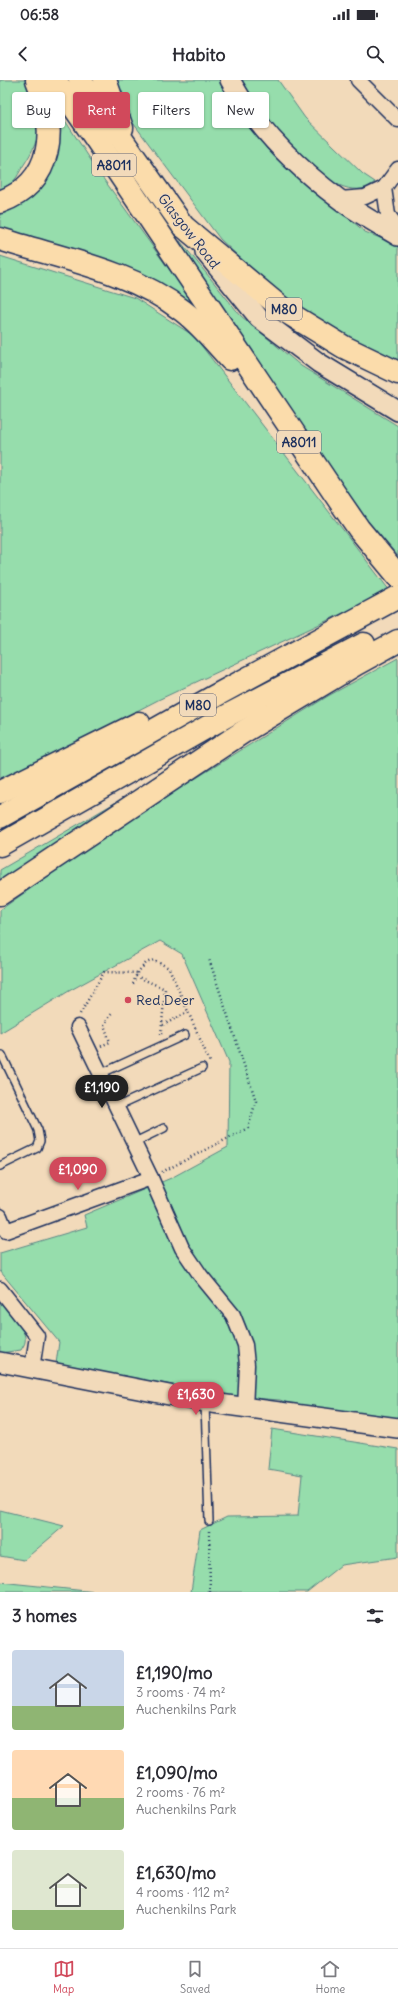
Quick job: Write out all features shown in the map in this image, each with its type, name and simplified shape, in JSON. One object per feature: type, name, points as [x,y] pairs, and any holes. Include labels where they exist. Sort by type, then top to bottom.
[{"type":"main road","points":[[0,202],[12,197],[28,185],[39,172],[46,155],[50,134],[49,122],[37,80]]},
{"type":"main road","name":"A8011","points":[[55,80],[359,529],[398,576]]},
{"type":"main road","name":"Glasgow Road","points":[[80,80],[183,226],[259,318],[319,363],[398,411]]},
{"type":"main road","points":[[105,80],[132,154]]},
{"type":"main road","points":[[230,80],[260,123],[284,152],[340,199],[398,236]]},
{"type":"main road","name":"M80","points":[[183,226],[285,311],[344,347],[398,373]]},
{"type":"main road","points":[[0,239],[98,268],[123,278],[161,297],[183,311],[216,342],[310,458]]},
{"type":"main road","name":"M80","points":[[0,817],[342,626],[398,597]]},
{"type":"main road","points":[[0,792],[74,754],[342,626]]},
{"type":"main road","name":"M80","points":[[0,845],[230,714],[355,648],[398,629]]},
{"type":"main road","points":[[0,894],[243,732],[356,664],[398,641]]},
{"type":"main road","points":[[0,1362],[246,1409],[398,1428]]},
{"type":"street","points":[[358,80],[398,120]]},
{"type":"street","points":[[340,199],[365,197],[384,188],[398,168]]},
{"type":"street","points":[[384,188],[388,215],[398,228]]},
{"type":"street","points":[[78,1027],[151,1178],[182,1248],[201,1276],[233,1315],[245,1345],[247,1364],[246,1409]]},
{"type":"street","points":[[0,1216],[6,1231],[151,1178]]},
{"type":"street","points":[[0,1289],[37,1336],[32,1369]]},
{"type":"lane","points":[[100,1074],[185,1035]]},
{"type":"lane","points":[[0,1056],[2,1055],[38,1130],[40,1141],[37,1148],[0,1166]]},
{"type":"lane","points":[[116,1107],[202,1068]]},
{"type":"lane","points":[[133,1143],[164,1128]]},
{"type":"lane","points":[[205,1402],[209,1521]]},
{"type":"path","points":[[133,984],[136,974],[146,963],[154,960],[169,968],[211,1065],[202,1068]]},
{"type":"path","points":[[151,1178],[248,1128],[256,1101],[209,960]]},
{"type":"path","points":[[78,1027],[75,1022],[104,972],[136,974],[165,989],[160,1047]]},
{"type":"path","points":[[90,1052],[110,1042],[104,1025],[113,1012]]},
{"type":"path","points":[[163,1025],[188,1012]]},
{"type":"path","points":[[209,1521],[210,1592]]},
{"type":"green space","points":[[0,80],[27,80],[33,92],[12,92],[12,128],[39,128],[38,134],[30,155],[18,175],[12,183],[0,189]]},
{"type":"green space","points":[[101,80],[223,80],[231,92],[212,92],[212,128],[254,128],[267,149],[365,232],[398,245],[398,364],[365,349],[277,293],[220,239],[130,119],[130,92],[110,92]]},
{"type":"green space","points":[[241,80],[278,80],[305,118],[363,174],[375,182],[365,188],[348,188],[331,181],[295,150],[269,119],[269,92],[250,92]]},
{"type":"green space","points":[[65,120],[102,177],[198,309],[0,237],[0,214],[33,193],[45,128],[65,128]]},
{"type":"green space","points":[[180,241],[241,316],[301,366],[398,426],[398,556],[343,492],[174,244]]},
{"type":"green space","points":[[0,256],[135,298],[194,336],[390,591],[158,700],[0,782]]},
{"type":"green space","points":[[398,658],[398,1421],[295,1406],[280,1400],[239,1397],[56,1364],[59,1342],[0,1271],[0,1253],[87,1227],[84,1215],[171,1178],[228,1147],[229,1062],[182,954],[160,941],[69,991],[0,1033],[0,910],[119,826],[328,696]]},
{"type":"green space","points":[[130,794],[130,799],[0,888],[0,870]]},
{"type":"green space","points":[[0,1301],[16,1320],[23,1332],[25,1342],[21,1350],[0,1353]]},
{"type":"green space","points":[[272,1429],[398,1449],[398,1557],[341,1565],[307,1592],[191,1592],[200,1530],[227,1517],[298,1516],[302,1475],[268,1469]]},
{"type":"green space","points":[[0,1510],[64,1526],[24,1560],[0,1556]]},
{"type":"green space","points":[[0,1582],[96,1592],[0,1592]]},
{"type":"place","name":"Red Deer","points":[[128,1000]]}]
